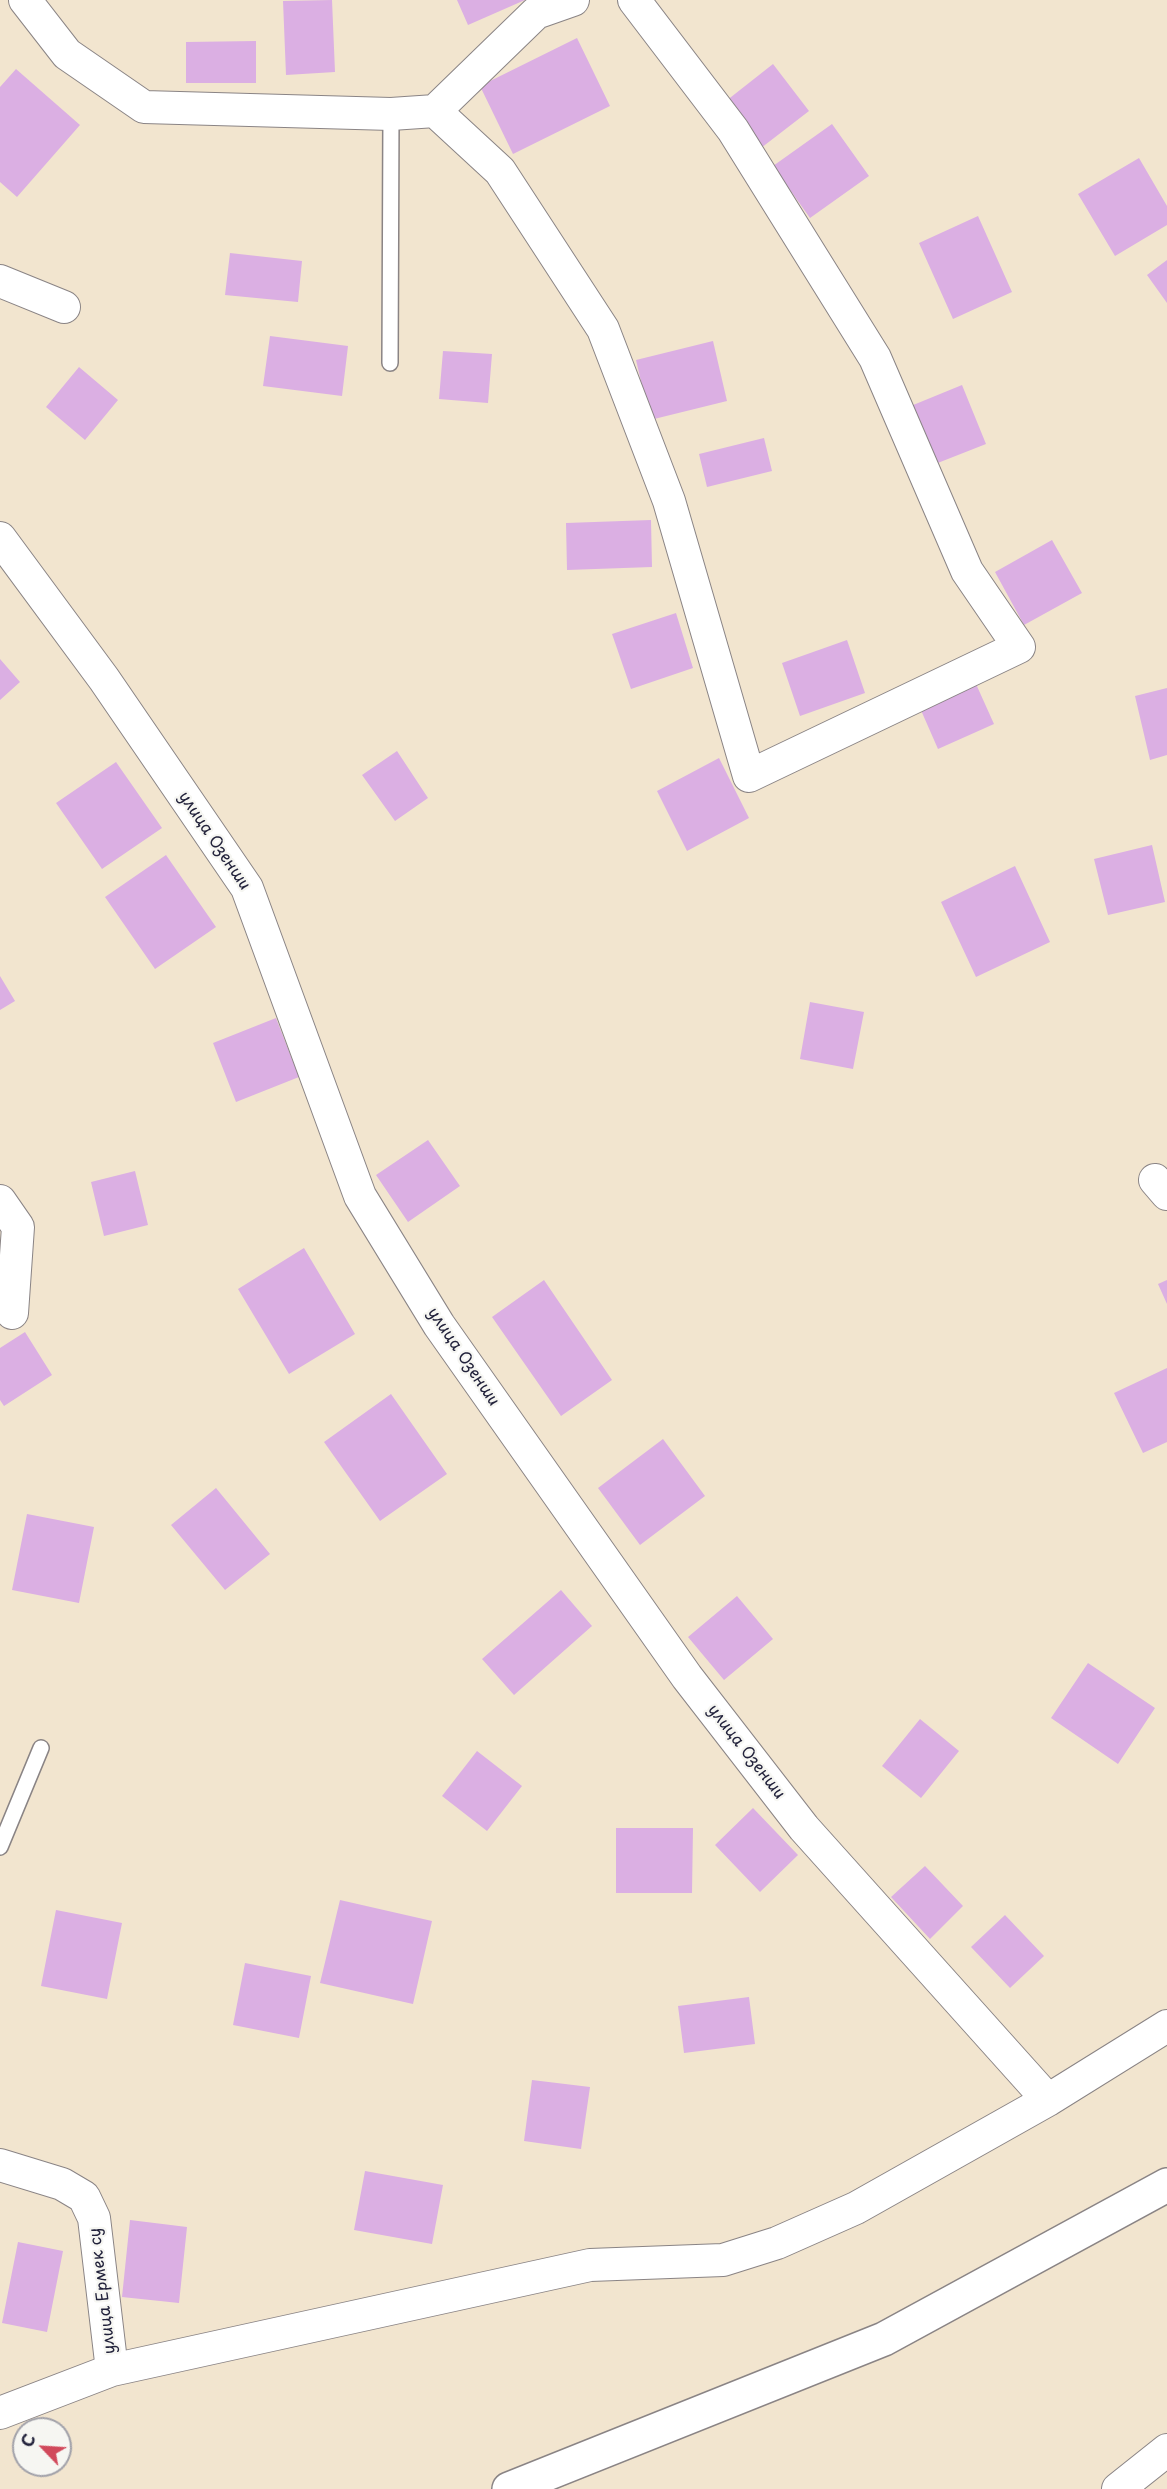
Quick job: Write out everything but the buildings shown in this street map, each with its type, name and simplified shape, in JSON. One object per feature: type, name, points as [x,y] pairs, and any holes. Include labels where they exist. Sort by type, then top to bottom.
[{"type":"highway","points":[[509,2489],[884,2339],[1167,2185]]},
{"type":"street","points":[[25,0],[67,54],[144,107],[391,114],[435,111],[536,13],[573,0]]},
{"type":"street","points":[[435,111],[500,171],[603,329],[669,501],[749,776],[1019,647],[967,571],[875,358],[733,129],[634,0]]},
{"type":"street","points":[[0,282],[64,307]]},
{"type":"street","name":"улица Озенши","points":[[0,538],[104,679],[247,888],[360,1196],[440,1325],[687,1677],[804,1828],[1048,2100]]},
{"type":"street","points":[[0,1201],[18,1227],[12,1313]]},
{"type":"street","points":[[0,2413],[112,2370],[590,2265],[723,2260],[777,2242],[856,2208],[1048,2100],[1167,2026]]},
{"type":"street","name":"улица Ермек су","points":[[0,2165],[62,2184],[84,2197],[94,2218],[112,2370]]},
{"type":"street","points":[[1118,2489],[1167,2450]]},
{"type":"lane","points":[[390,363],[391,114]]},
{"type":"lane","points":[[0,1847],[42,1748]]}]
